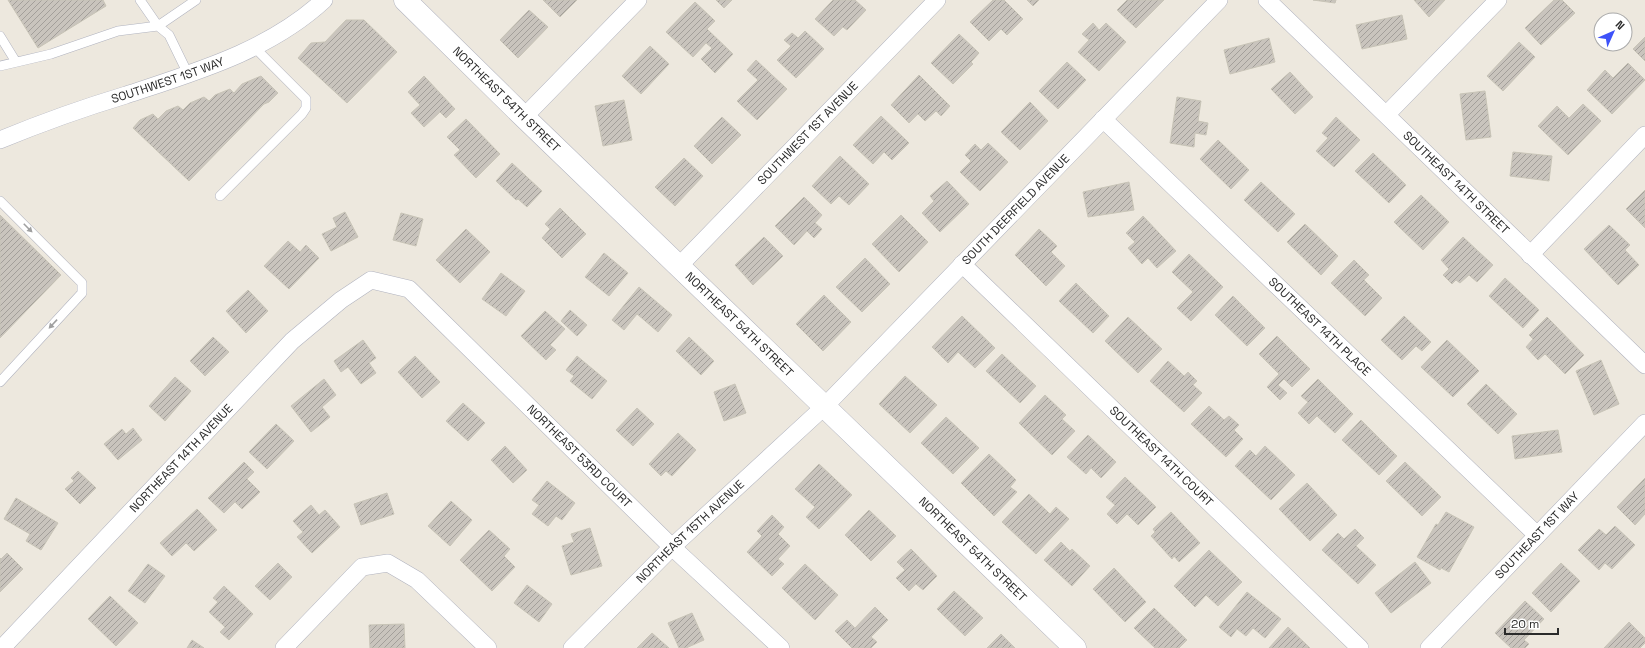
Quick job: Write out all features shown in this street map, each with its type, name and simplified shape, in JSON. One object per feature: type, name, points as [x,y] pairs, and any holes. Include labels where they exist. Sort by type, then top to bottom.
[{"type":"street","name":"SOUTHWEST 1ST WAY","points":[[0,140],[101,102],[188,74],[228,59],[254,47],[295,24],[324,0]]},
{"type":"street","name":"NORTHEAST 54TH STREET","points":[[405,0],[679,266],[818,412],[1075,648]]},
{"type":"street","points":[[524,117],[638,0]]},
{"type":"street","name":"SOUTHWEST 1ST AVENUE","points":[[679,266],[937,0]]},
{"type":"street","name":"SOUTH DEERFIELD AVENUE","points":[[818,412],[1219,0]]},
{"type":"street","name":"SOUTHEAST 14TH STREET","points":[[1267,0],[1387,114],[1530,255],[1645,365]]},
{"type":"street","points":[[1387,114],[1498,0]]},
{"type":"street","name":"SOUTHEAST 14TH PLACE","points":[[1103,119],[1537,535]]},
{"type":"street","points":[[1530,255],[1645,135]]},
{"type":"street","name":"SOUTHEAST 14TH COURT","points":[[962,264],[1360,648]]},
{"type":"street","name":"NORTHEAST 53RD COURT","points":[[372,280],[409,289],[672,547],[781,648]]},
{"type":"street","name":"NORTHEAST 14TH AVENUE","points":[[2,648],[292,341],[341,300],[372,280]]},
{"type":"street","name":"NORTHEAST 15TH AVENUE","points":[[572,648],[672,547],[818,412]]},
{"type":"street","name":"SOUTHEAST 1ST WAY","points":[[1429,648],[1645,423]]},
{"type":"street","points":[[284,648],[362,567],[388,564],[417,580],[488,648]]},
{"type":"lane","points":[[140,0],[158,26],[169,35],[188,74]]},
{"type":"lane","points":[[0,66],[51,54],[118,31],[158,26],[196,0]]},
{"type":"lane","points":[[0,36],[16,62]]},
{"type":"lane","points":[[220,196],[302,114],[306,108],[306,99],[254,47]]},
{"type":"lane","points":[[0,201],[82,283],[82,293],[0,382]]},
{"type":"building","points":[[8,0],[103,0],[106,6],[38,48]]},
{"type":"building","points":[[543,0],[577,0],[560,17]]},
{"type":"building","points":[[716,0],[732,0],[724,8]]},
{"type":"building","points":[[833,0],[855,0],[866,10],[847,30],[843,27],[834,36],[815,19]]},
{"type":"building","points":[[993,0],[1004,0],[1023,19],[1007,35],[1001,29],[989,41],[970,22]]},
{"type":"building","points":[[1027,0],[1039,0],[1033,6]]},
{"type":"building","points":[[1127,0],[1164,0],[1136,28],[1117,10]]},
{"type":"building","points":[[1313,0],[1336,0],[1335,3]]},
{"type":"building","points":[[1414,0],[1445,0],[1429,17]]},
{"type":"building","points":[[1554,0],[1562,0],[1575,13],[1541,45],[1525,28]]},
{"type":"building","points":[[695,2],[715,21],[707,29],[733,54],[715,73],[701,59],[712,48],[706,43],[693,57],[666,32]]},
{"type":"building","points":[[529,10],[548,27],[518,58],[500,40]]},
{"type":"building","points":[[1402,15],[1407,39],[1362,49],[1356,25]]},
{"type":"building","points":[[346,20],[364,20],[397,52],[347,103],[298,58],[311,43],[325,42]]},
{"type":"building","points":[[1093,23],[1099,30],[1106,23],[1126,42],[1099,71],[1078,52],[1089,40],[1082,34]]},
{"type":"building","points":[[805,31],[824,49],[796,78],[777,60],[791,46],[784,40],[792,33],[798,38]]},
{"type":"building","points":[[959,34],[979,53],[971,62],[973,64],[953,84],[931,63]]},
{"type":"building","points":[[1645,37],[1645,61],[1633,49]]},
{"type":"building","points":[[1269,38],[1275,62],[1230,74],[1224,50]]},
{"type":"building","points":[[1519,42],[1535,57],[1503,91],[1487,76]]},
{"type":"building","points":[[650,46],[669,64],[641,94],[622,76]]},
{"type":"building","points":[[756,60],[787,89],[757,120],[737,101],[758,80],[747,70]]},
{"type":"building","points":[[1067,62],[1086,80],[1058,109],[1039,91]]},
{"type":"building","points":[[1628,63],[1645,80],[1612,114],[1587,90],[1605,70],[1613,78]]},
{"type":"building","points":[[1290,72],[1313,97],[1295,114],[1271,89]]},
{"type":"building","points":[[919,75],[950,106],[941,116],[936,111],[925,121],[918,114],[909,123],[891,105]]},
{"type":"building","points":[[261,76],[278,93],[269,102],[264,104],[189,181],[133,128],[140,120],[153,114],[158,119],[166,111],[178,106],[183,110],[190,103],[204,97],[209,101],[215,95],[230,89],[234,93],[242,84]]},
{"type":"building","points":[[424,76],[455,109],[446,118],[440,112],[424,127],[411,113],[420,105],[408,92]]},
{"type":"building","points":[[1485,91],[1491,137],[1466,140],[1460,94]]},
{"type":"building","points":[[1177,97],[1201,101],[1198,121],[1208,123],[1206,135],[1195,133],[1194,147],[1170,143]]},
{"type":"building","points":[[624,100],[632,140],[603,146],[595,106]]},
{"type":"building","points":[[1030,102],[1048,121],[1020,150],[1001,132]]},
{"type":"building","points":[[1583,104],[1601,121],[1568,155],[1538,126],[1557,106],[1569,118]]},
{"type":"building","points":[[881,116],[909,143],[892,160],[884,152],[873,164],[853,145]]},
{"type":"building","points":[[722,117],[741,135],[712,164],[694,146]]},
{"type":"building","points":[[1336,117],[1360,140],[1334,167],[1316,151],[1328,138],[1322,133]]},
{"type":"building","points":[[466,119],[500,154],[476,178],[454,155],[460,150],[447,137]]},
{"type":"building","points":[[1218,140],[1249,170],[1231,189],[1200,159]]},
{"type":"building","points":[[988,143],[1008,162],[980,191],[960,172],[971,161],[965,155],[975,144],[981,150]]},
{"type":"building","points":[[1513,152],[1552,156],[1549,181],[1510,176]]},
{"type":"building","points":[[1373,153],[1406,185],[1389,203],[1355,171]]},
{"type":"building","points":[[840,156],[869,184],[849,205],[839,196],[831,204],[812,186]]},
{"type":"building","points":[[684,158],[703,176],[675,206],[655,187]]},
{"type":"building","points":[[512,163],[542,191],[527,207],[518,199],[516,200],[496,181]]},
{"type":"building","points":[[947,181],[969,204],[940,232],[922,213],[934,201],[930,196]]},
{"type":"building","points":[[1129,182],[1134,210],[1088,217],[1083,192]]},
{"type":"building","points":[[1261,182],[1295,214],[1278,232],[1244,200]]},
{"type":"building","points":[[1645,190],[1645,228],[1626,209]]},
{"type":"building","points":[[1421,195],[1449,222],[1423,250],[1394,222]]},
{"type":"building","points":[[804,197],[822,215],[815,223],[822,229],[814,238],[807,231],[794,245],[775,226]]},
{"type":"building","points":[[560,208],[586,234],[562,258],[542,238],[550,229],[545,224]]},
{"type":"building","points":[[345,212],[358,237],[331,251],[322,234],[337,227],[333,218]]},
{"type":"building","points":[[401,213],[423,219],[416,246],[393,240]]},
{"type":"building","points":[[0,215],[61,275],[0,338]]},
{"type":"building","points":[[901,215],[928,242],[899,272],[872,244]]},
{"type":"building","points":[[1143,216],[1176,251],[1157,268],[1148,258],[1142,264],[1128,248],[1135,242],[1126,233]]},
{"type":"building","points":[[1305,224],[1338,256],[1321,275],[1287,242]]},
{"type":"building","points":[[1609,225],[1630,245],[1625,250],[1639,265],[1618,285],[1584,249]]},
{"type":"building","points":[[466,229],[490,252],[460,283],[436,260]]},
{"type":"building","points":[[1039,229],[1057,246],[1051,252],[1065,266],[1046,286],[1015,255]]},
{"type":"building","points":[[764,237],[783,256],[753,285],[735,265]]},
{"type":"building","points":[[1463,237],[1493,265],[1477,282],[1469,275],[1460,283],[1456,280],[1452,284],[1443,275],[1449,269],[1441,260]]},
{"type":"building","points":[[288,241],[300,252],[306,245],[319,258],[289,289],[264,266]]},
{"type":"building","points":[[604,253],[628,273],[609,296],[585,277]]},
{"type":"building","points":[[1189,254],[1223,287],[1191,321],[1177,308],[1193,292],[1172,272]]},
{"type":"building","points":[[865,258],[890,284],[862,312],[836,287]]},
{"type":"building","points":[[1354,260],[1369,275],[1364,280],[1382,298],[1365,316],[1331,283]]},
{"type":"building","points":[[501,273],[525,291],[506,316],[482,299]]},
{"type":"building","points":[[1505,278],[1539,310],[1523,328],[1489,296]]},
{"type":"building","points":[[1076,283],[1109,316],[1093,333],[1059,301]]},
{"type":"building","points":[[639,287],[672,315],[658,332],[637,314],[624,330],[612,320]]},
{"type":"building","points":[[248,290],[268,311],[246,333],[226,311]]},
{"type":"building","points":[[824,295],[851,322],[823,351],[796,324]]},
{"type":"building","points":[[1233,296],[1265,328],[1247,346],[1215,315]]},
{"type":"building","points":[[570,310],[587,325],[577,336],[561,321]]},
{"type":"building","points":[[545,311],[565,329],[550,345],[556,350],[546,360],[521,336]]},
{"type":"building","points":[[962,316],[995,348],[975,368],[958,352],[948,363],[932,347]]},
{"type":"building","points":[[1404,316],[1431,342],[1422,351],[1416,346],[1402,360],[1381,340]]},
{"type":"building","points":[[1128,317],[1162,349],[1138,373],[1105,341]]},
{"type":"building","points":[[1547,317],[1584,355],[1565,374],[1545,354],[1538,360],[1526,347],[1533,339],[1529,335]]},
{"type":"building","points":[[1277,336],[1310,369],[1292,387],[1284,379],[1278,385],[1287,393],[1280,400],[1267,387],[1279,374],[1259,354]]},
{"type":"building","points":[[213,337],[229,352],[205,376],[190,361]]},
{"type":"building","points":[[689,337],[714,361],[701,375],[676,351]]},
{"type":"building","points":[[363,340],[376,358],[369,363],[376,373],[361,384],[348,367],[341,372],[334,361]]},
{"type":"building","points":[[1447,340],[1479,371],[1453,397],[1421,367]]},
{"type":"building","points":[[1002,354],[1036,386],[1020,403],[986,371]]},
{"type":"building","points":[[415,356],[440,382],[422,398],[398,372]]},
{"type":"building","points":[[577,356],[607,381],[592,399],[570,381],[574,376],[566,370]]},
{"type":"building","points":[[1601,360],[1619,404],[1594,415],[1576,371]]},
{"type":"building","points":[[1168,361],[1184,376],[1188,372],[1197,381],[1193,385],[1202,393],[1184,412],[1150,381]]},
{"type":"building","points":[[905,376],[937,405],[910,433],[879,404]]},
{"type":"building","points":[[175,377],[191,391],[165,421],[149,406]]},
{"type":"building","points":[[324,379],[336,395],[322,407],[330,417],[311,432],[291,406]]},
{"type":"building","points":[[1318,379],[1353,414],[1335,433],[1317,416],[1309,424],[1298,413],[1308,402],[1301,396]]},
{"type":"building","points":[[735,384],[746,413],[724,421],[714,392]]},
{"type":"building","points":[[1486,384],[1517,414],[1498,434],[1467,404]]},
{"type":"building","points":[[1045,395],[1066,415],[1062,419],[1075,431],[1052,455],[1019,423]]},
{"type":"building","points":[[463,403],[485,423],[468,441],[446,421]]},
{"type":"building","points":[[1209,406],[1224,420],[1229,416],[1239,425],[1234,430],[1243,439],[1226,457],[1191,424]]},
{"type":"building","points":[[637,408],[654,424],[633,446],[616,430]]},
{"type":"building","points":[[946,417],[979,448],[953,474],[921,443]]},
{"type":"building","points":[[1361,420],[1397,456],[1379,475],[1342,440]]},
{"type":"building","points":[[276,424],[294,441],[267,469],[249,452]]},
{"type":"building","points":[[133,428],[142,440],[118,460],[104,444],[122,429],[126,434]]},
{"type":"building","points":[[1558,430],[1562,452],[1515,459],[1512,436]]},
{"type":"building","points":[[678,433],[696,450],[672,476],[666,471],[661,476],[649,464]]},
{"type":"building","points":[[1088,435],[1116,462],[1101,478],[1091,468],[1086,474],[1067,457]]},
{"type":"building","points":[[505,446],[527,470],[513,483],[491,460]]},
{"type":"building","points":[[1265,446],[1295,475],[1271,500],[1235,466],[1250,450],[1256,456]]},
{"type":"building","points":[[989,454],[1016,480],[1010,487],[1017,492],[994,516],[961,483]]},
{"type":"building","points":[[244,462],[254,472],[247,479],[260,492],[242,509],[235,502],[224,513],[208,498]]},
{"type":"building","points":[[1405,462],[1441,497],[1422,516],[1386,481]]},
{"type":"building","points":[[819,464],[852,495],[819,529],[806,517],[815,507],[795,489]]},
{"type":"building","points":[[78,471],[96,488],[80,504],[65,489],[74,481],[71,478]]},
{"type":"building","points":[[1125,477],[1156,507],[1138,525],[1127,514],[1117,524],[1107,514],[1115,505],[1106,497]]},
{"type":"building","points":[[1645,478],[1645,514],[1635,525],[1617,507]]},
{"type":"building","points":[[547,481],[575,503],[562,520],[556,516],[548,526],[532,514],[539,505],[532,500]]},
{"type":"building","points":[[1307,483],[1337,515],[1310,541],[1279,509]]},
{"type":"building","points":[[387,493],[394,514],[361,525],[354,504]]},
{"type":"building","points":[[1029,494],[1050,514],[1056,507],[1069,519],[1036,554],[1002,522]]},
{"type":"building","points":[[16,498],[58,523],[41,550],[26,541],[30,534],[4,519]]},
{"type":"building","points":[[451,501],[472,520],[450,546],[428,526]]},
{"type":"building","points":[[311,505],[319,515],[325,510],[340,527],[312,553],[297,537],[303,532],[293,521]]},
{"type":"building","points":[[197,509],[217,530],[194,551],[186,543],[172,556],[160,543]]},
{"type":"building","points":[[869,510],[896,536],[871,561],[845,535]]},
{"type":"building","points":[[1171,512],[1200,543],[1179,562],[1174,556],[1172,559],[1151,536],[1155,532],[1153,529]]},
{"type":"building","points":[[1446,512],[1474,527],[1449,572],[1441,568],[1440,570],[1417,557],[1436,524],[1438,525]]},
{"type":"building","points":[[772,515],[784,527],[778,534],[790,546],[778,559],[784,564],[772,576],[747,552],[762,536],[757,531]]},
{"type":"building","points":[[1615,526],[1635,545],[1612,569],[1605,563],[1599,570],[1578,550],[1599,529],[1606,535]]},
{"type":"building","points":[[590,528],[602,566],[571,575],[562,546],[574,542],[571,534]]},
{"type":"building","points":[[1355,529],[1364,538],[1356,546],[1376,565],[1358,584],[1322,550],[1338,533],[1344,539]]},
{"type":"building","points":[[489,530],[510,549],[504,556],[515,567],[492,591],[460,560]]},
{"type":"building","points":[[1061,542],[1070,551],[1072,549],[1090,566],[1072,586],[1044,560]]},
{"type":"building","points":[[911,549],[937,576],[923,590],[916,584],[909,591],[896,578],[905,570],[897,562]]},
{"type":"building","points":[[1209,550],[1242,582],[1218,606],[1206,595],[1195,607],[1174,586]]},
{"type":"building","points":[[7,553],[23,569],[0,592],[0,558],[1,559]]},
{"type":"building","points":[[1415,562],[1431,583],[1391,613],[1375,593]]},
{"type":"building","points":[[278,563],[292,577],[270,600],[255,586]]},
{"type":"building","points":[[1561,563],[1580,581],[1551,612],[1532,593]]},
{"type":"building","points":[[148,564],[165,576],[145,603],[128,591]]},
{"type":"building","points":[[805,564],[838,595],[815,620],[782,588]]},
{"type":"building","points":[[1114,568],[1146,602],[1125,622],[1093,589]]},
{"type":"building","points":[[527,585],[552,604],[539,622],[514,603]]},
{"type":"building","points":[[224,586],[253,614],[229,640],[220,632],[225,627],[209,612],[218,602],[213,598]]},
{"type":"building","points":[[954,591],[983,618],[965,636],[937,609]]},
{"type":"building","points":[[1247,592],[1281,619],[1265,638],[1253,628],[1246,636],[1237,629],[1231,637],[1219,627]]},
{"type":"building","points":[[110,596],[138,623],[116,646],[88,619]]},
{"type":"building","points":[[1525,601],[1544,619],[1524,640],[1529,644],[1525,648],[1511,648],[1495,633]]},
{"type":"building","points":[[875,607],[888,620],[871,637],[877,642],[871,648],[852,648],[835,631],[847,620],[855,628]]},
{"type":"building","points":[[1154,608],[1187,640],[1179,648],[1155,648],[1134,628]]},
{"type":"building","points":[[692,613],[704,640],[686,648],[679,648],[668,623]]},
{"type":"building","points":[[1629,622],[1645,638],[1645,643],[1640,648],[1604,648]]},
{"type":"building","points":[[404,624],[405,648],[370,648],[369,625]]},
{"type":"building","points":[[1288,627],[1310,648],[1269,648]]},
{"type":"building","points":[[652,633],[669,648],[637,648]]},
{"type":"building","points":[[1001,634],[1015,648],[987,648]]},
{"type":"building","points":[[192,640],[204,648],[187,648]]}]
